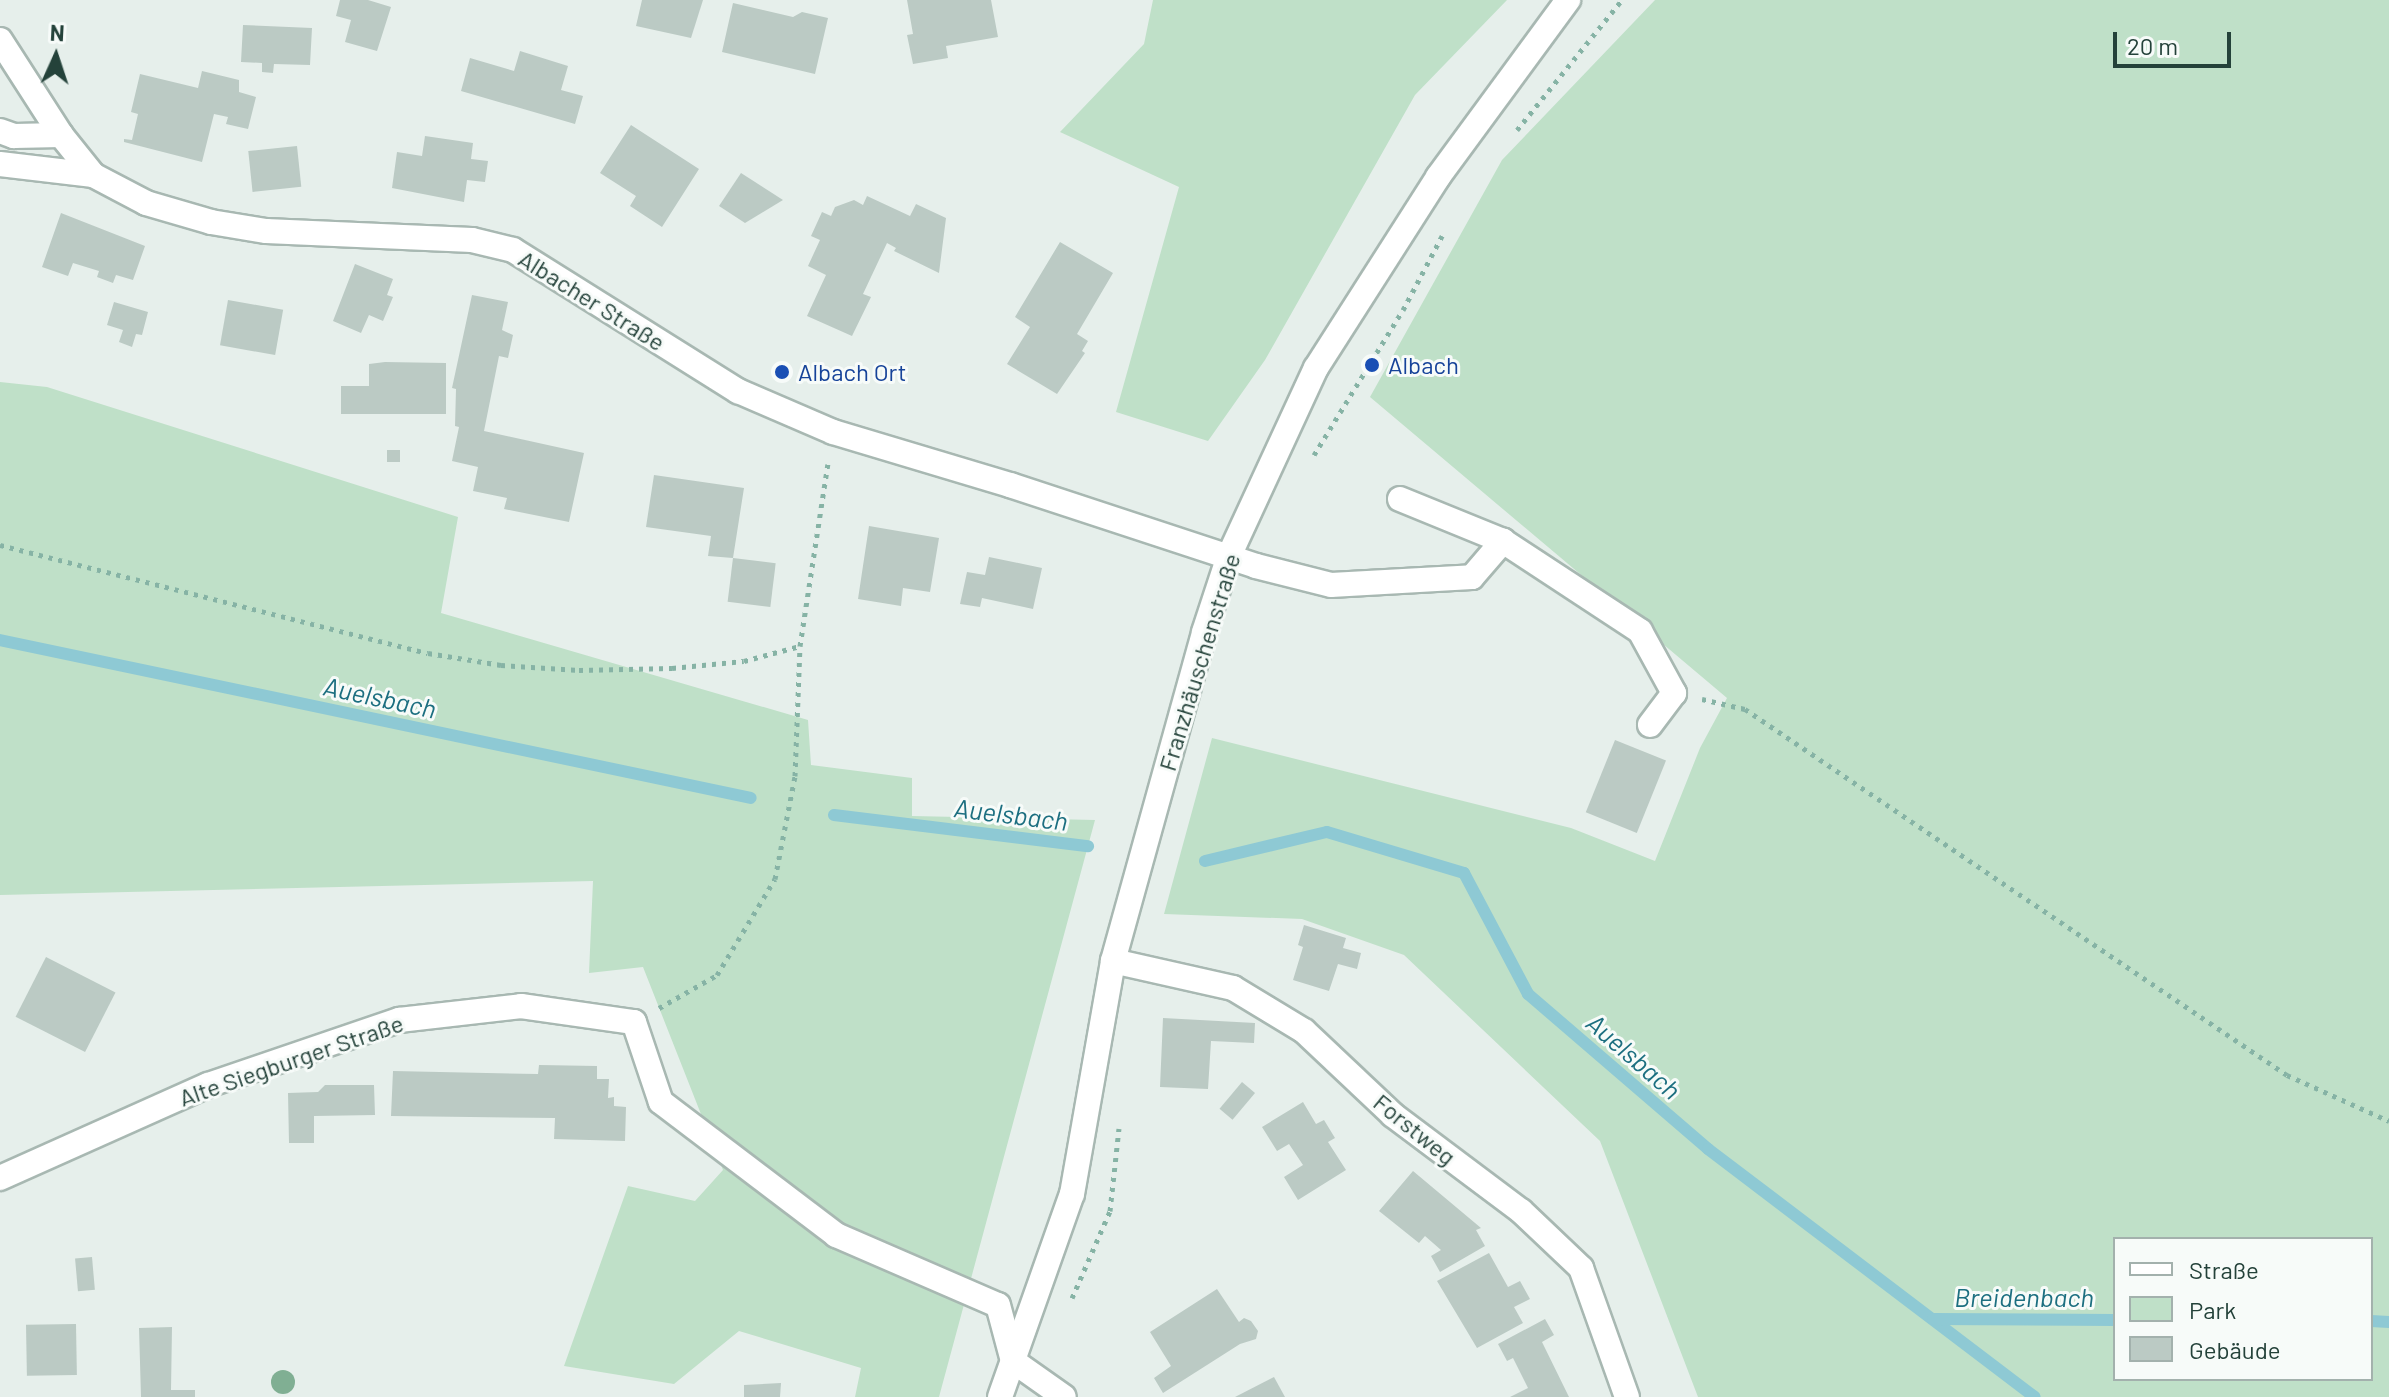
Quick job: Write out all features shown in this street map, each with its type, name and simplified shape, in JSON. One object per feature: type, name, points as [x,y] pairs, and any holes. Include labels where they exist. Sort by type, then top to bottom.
[{"type":"street","name":"Franzhäuschenstraße","points":[[1000,1397],[1072,1194],[1113,961],[1204,632],[1229,556],[1316,368],[1438,177],[1568,0]]},
{"type":"street","name":"Albacher Straße","points":[[0,40],[61,135],[93,175],[146,203],[211,222],[266,231],[472,240],[513,250],[738,391],[833,432],[1331,585],[1472,577],[1503,541]]},
{"type":"street","points":[[0,131],[14,136],[61,135]]},
{"type":"street","points":[[0,164],[93,175]]},
{"type":"street","points":[[1400,499],[1503,541],[1640,631],[1674,693],[1650,725]]},
{"type":"street","name":"Forstweg","points":[[1113,961],[1233,988],[1304,1031],[1393,1115],[1521,1211],[1581,1268],[1627,1397]]},
{"type":"street","name":"Alte Siegburger Straße","points":[[0,1178],[208,1085],[399,1020],[521,1006],[634,1022]]},
{"type":"street","points":[[634,1022],[661,1102],[836,1235],[998,1305],[1013,1361],[1064,1397]]},
{"type":"path","points":[[1514,133],[1622,0]]},
{"type":"path","points":[[1307,466],[1403,310],[1444,232]]},
{"type":"path","points":[[634,1022],[717,975],[775,879],[795,776],[800,646],[833,432]]},
{"type":"path","points":[[0,545],[428,653],[501,665],[579,670],[672,668],[744,661],[800,646]]},
{"type":"path","points":[[1674,693],[1745,709],[2287,1075],[2389,1121]]},
{"type":"path","points":[[1069,1305],[1110,1211],[1120,1112]]},
{"type":"green space","points":[[1153,0],[1507,0],[1415,95],[1265,360],[1208,441],[1116,412],[1179,187],[1060,132],[1144,44]]},
{"type":"green space","points":[[1655,0],[2389,0],[2389,1397],[1698,1397],[1600,1141],[1404,955],[1302,919],[1164,914],[1212,738],[1571,828],[1655,861],[1700,748],[1727,698],[1370,397],[1502,160]]},
{"type":"green space","points":[[0,382],[47,387],[458,517],[441,613],[808,720],[811,765],[912,778],[912,816],[1095,820],[939,1397],[855,1397],[861,1368],[739,1331],[674,1384],[564,1366],[628,1186],[695,1201],[723,1170],[643,967],[589,973],[593,881],[0,895]]},
{"type":"building","points":[[340,0],[368,0],[391,7],[377,51],[345,42],[351,20],[336,16]]},
{"type":"building","points":[[642,0],[703,0],[691,38],[636,26]]},
{"type":"building","points":[[907,0],[991,0],[998,37],[946,46],[948,58],[913,64],[907,35],[913,34]]},
{"type":"building","points":[[733,3],[793,17],[802,12],[828,18],[815,74],[722,52]]},
{"type":"building","points":[[243,25],[312,28],[310,65],[274,64],[273,73],[262,72],[262,63],[241,62]]},
{"type":"building","points":[[520,51],[568,66],[561,90],[583,96],[575,124],[461,91],[470,58],[514,71]]},
{"type":"building","points":[[202,71],[239,80],[239,92],[256,97],[248,129],[226,124],[228,117],[214,114],[202,162],[124,142],[124,139],[132,140],[138,114],[131,112],[140,74],[198,88]]},
{"type":"building","points":[[631,125],[699,169],[662,227],[630,206],[636,196],[600,173]]},
{"type":"building","points":[[425,136],[473,143],[471,159],[488,161],[485,182],[467,180],[464,202],[392,188],[397,152],[422,156]]},
{"type":"building","points":[[297,146],[301,187],[253,192],[248,151]]},
{"type":"building","points":[[741,173],[783,200],[745,223],[719,206]]},
{"type":"building","points":[[867,196],[910,216],[916,204],[946,218],[939,273],[894,251],[896,248],[887,243],[863,294],[871,297],[852,336],[807,316],[826,275],[808,266],[820,240],[811,236],[822,212],[831,216],[835,207],[854,200],[863,205]]},
{"type":"building","points":[[61,213],[145,246],[133,280],[116,275],[113,283],[97,277],[99,271],[73,263],[68,276],[42,267]]},
{"type":"building","points":[[1060,242],[1113,273],[1077,334],[1088,341],[1082,351],[1085,353],[1057,394],[1007,364],[1030,327],[1015,317]]},
{"type":"building","points":[[355,264],[393,279],[387,295],[393,297],[383,321],[369,315],[361,333],[333,321]]},
{"type":"building","points":[[472,295],[508,302],[502,330],[513,335],[508,358],[499,356],[484,431],[584,453],[569,522],[504,509],[507,498],[473,491],[478,467],[452,461],[459,427],[455,426],[456,389],[452,388]]},
{"type":"building","points":[[228,300],[283,310],[275,355],[220,345]]},
{"type":"building","points":[[114,302],[148,312],[142,335],[136,334],[132,347],[119,342],[123,330],[107,325]]},
{"type":"building","points":[[446,363],[446,414],[341,414],[341,386],[369,386],[369,364]]},
{"type":"building","points":[[387,450],[400,450],[400,462],[387,462]]},
{"type":"building","points":[[654,475],[744,488],[733,558],[708,556],[711,536],[646,527]]},
{"type":"building","points":[[869,526],[939,538],[930,592],[903,588],[901,606],[858,599]]},
{"type":"building","points":[[989,557],[1042,568],[1033,609],[982,598],[980,607],[960,604],[967,572],[985,575]]},
{"type":"building","points":[[733,558],[776,563],[770,607],[728,602]]},
{"type":"building","points":[[1615,740],[1666,761],[1637,833],[1586,812]]},
{"type":"building","points":[[1304,925],[1346,938],[1343,948],[1361,953],[1357,969],[1338,964],[1329,991],[1293,980],[1303,947],[1298,945]]},
{"type":"building","points":[[46,957],[115,992],[85,1052],[16,1017]]},
{"type":"building","points":[[1163,1018],[1255,1023],[1254,1043],[1211,1041],[1208,1089],[1160,1087]]},
{"type":"building","points":[[539,1065],[597,1066],[597,1079],[609,1079],[608,1098],[614,1097],[614,1106],[626,1107],[625,1141],[554,1139],[555,1118],[391,1116],[393,1071],[538,1074]]},
{"type":"building","points":[[1242,1082],[1255,1093],[1233,1120],[1220,1109]]},
{"type":"building","points":[[325,1085],[374,1085],[375,1115],[314,1116],[314,1143],[289,1143],[288,1093],[318,1092]]},
{"type":"building","points":[[1303,1102],[1316,1124],[1324,1120],[1335,1138],[1328,1142],[1346,1170],[1298,1200],[1284,1177],[1303,1165],[1289,1144],[1277,1151],[1262,1127]]},
{"type":"building","points":[[1413,1171],[1481,1228],[1476,1230],[1485,1246],[1440,1272],[1431,1256],[1441,1250],[1425,1236],[1419,1243],[1379,1211]]},
{"type":"building","points":[[1489,1253],[1508,1287],[1520,1281],[1530,1299],[1514,1307],[1523,1323],[1477,1348],[1437,1281]]},
{"type":"building","points":[[92,1257],[95,1290],[78,1291],[75,1258]]},
{"type":"building","points":[[1217,1289],[1239,1322],[1244,1318],[1251,1321],[1258,1331],[1256,1339],[1240,1344],[1163,1393],[1154,1378],[1171,1366],[1150,1332]]},
{"type":"building","points":[[1545,1319],[1554,1335],[1542,1342],[1569,1397],[1510,1397],[1528,1388],[1513,1358],[1507,1361],[1498,1344]]},
{"type":"building","points":[[76,1324],[77,1375],[27,1376],[26,1325]]},
{"type":"building","points":[[172,1327],[171,1390],[195,1390],[195,1397],[141,1397],[139,1328]]},
{"type":"building","points":[[1274,1377],[1285,1397],[1235,1397]]},
{"type":"building","points":[[781,1383],[780,1397],[744,1397],[744,1385]]},
{"type":"waterway","name":"Auelsbach","points":[[0,640],[751,798]]},
{"type":"waterway","name":"Auelsbach","points":[[834,815],[1088,846]]},
{"type":"waterway","name":"Auelsbach","points":[[1205,861],[1327,832],[1464,873],[1528,994],[1708,1149],[2035,1397]]},
{"type":"waterway","name":"Breidenbach","points":[[1933,1319],[2113,1320]]},
{"type":"waterway","name":"Breidenbach","points":[[2373,1321],[2389,1322]]},
{"type":"place","name":"Albach","points":[[1372,365]]},
{"type":"place","name":"Albach Ort","points":[[782,372]]}]
